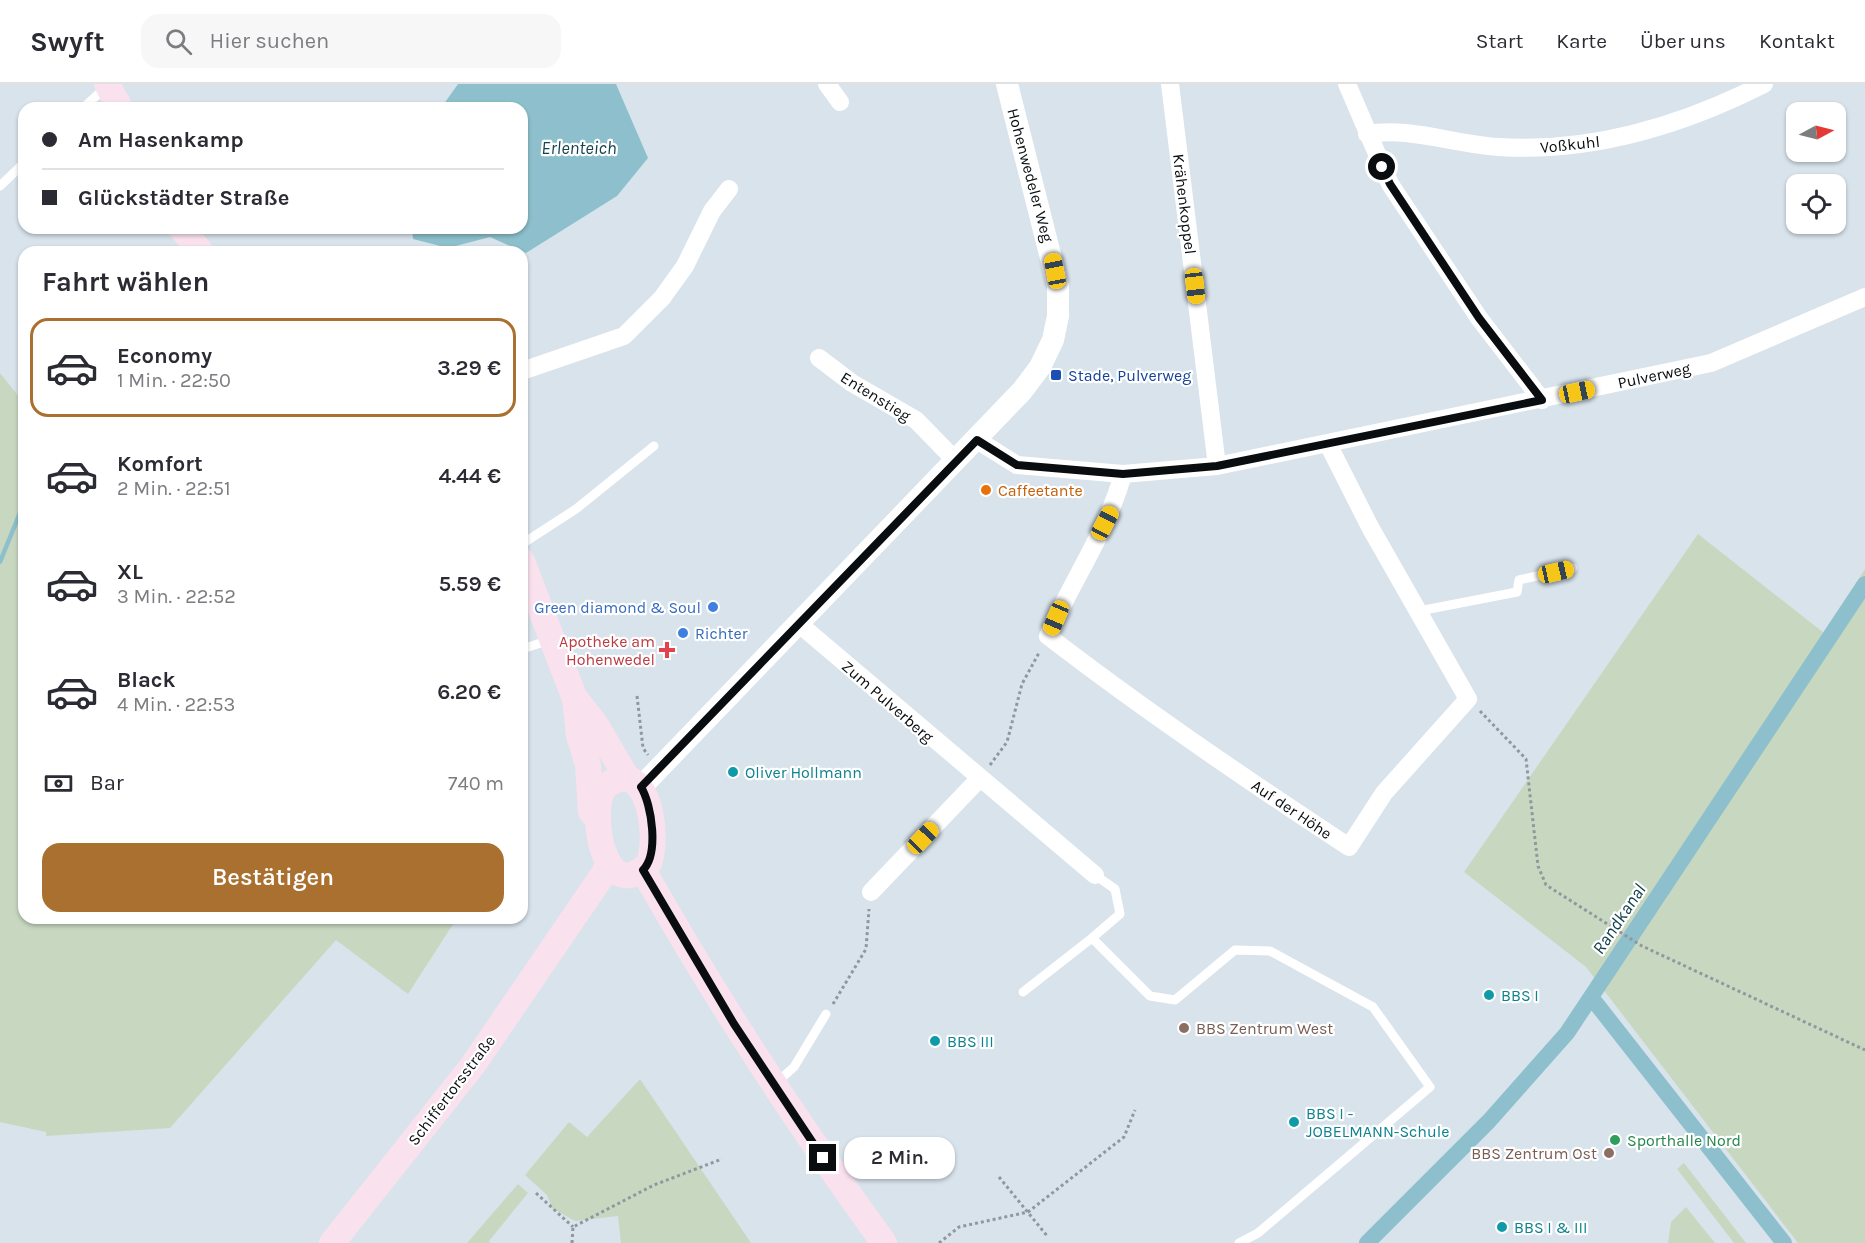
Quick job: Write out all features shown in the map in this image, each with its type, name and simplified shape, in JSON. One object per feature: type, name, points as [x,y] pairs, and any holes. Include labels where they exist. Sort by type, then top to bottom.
[{"type":"main road","points":[[107,85],[117,102]]},
{"type":"main road","points":[[186,234],[196,246]]},
{"type":"main road","points":[[528,578],[550,640],[575,698],[625,784],[648,803],[653,846],[649,864],[625,869]]},
{"type":"main road","points":[[563,931],[571,901],[591,864],[594,845],[588,765],[579,736],[575,698]]},
{"type":"main road","points":[[625,784],[602,792],[599,810],[603,852],[625,869],[691,953],[774,1084],[885,1243]]},
{"type":"main road","name":"Schiffertorsstraße","points":[[332,1243],[473,1065],[563,931],[587,913],[625,869]]},
{"type":"street","points":[[827,84],[840,102]]},
{"type":"street","name":"Hohenwedeler Weg","points":[[625,784],[798,623],[977,440],[1040,367],[1053,340],[1058,316],[1058,286],[1007,84]]},
{"type":"street","name":"Krähenkoppel","points":[[1170,84],[1217,466]]},
{"type":"street","points":[[1347,84],[1390,184],[1479,318],[1542,400]]},
{"type":"street","name":"Voßkuhl","points":[[1367,134],[1392,130],[1507,147],[1543,148],[1597,142],[1649,132],[1705,111],[1764,84]]},
{"type":"street","points":[[528,369],[624,336],[662,298],[679,274],[712,211],[729,189]]},
{"type":"street","name":"Pulverweg","points":[[977,440],[1017,465],[1123,474],[1217,466],[1711,363],[1865,297]]},
{"type":"street","name":"Entenstieg","points":[[819,358],[852,383],[916,420],[956,461]]},
{"type":"street","points":[[1328,444],[1370,527],[1468,699]]},
{"type":"street","points":[[1048,636],[1063,601],[1115,504],[1123,474]]},
{"type":"street","name":"Zum Pulverberg","points":[[798,623],[1095,875]]},
{"type":"street","name":"Auf der Höhe","points":[[1048,636],[1096,674],[1276,799],[1349,846],[1384,793],[1468,699]]},
{"type":"street","points":[[871,892],[980,779]]},
{"type":"lane","points":[[89,102],[107,85]]},
{"type":"lane","points":[[0,186],[18,170]]},
{"type":"lane","points":[[528,540],[576,509],[654,446]]},
{"type":"lane","points":[[1419,611],[1517,592],[1520,580],[1574,568]]},
{"type":"lane","points":[[528,647],[550,640]]},
{"type":"lane","points":[[1023,992],[1120,914],[1115,889],[1095,875]]},
{"type":"lane","points":[[1092,938],[1150,996],[1175,1000],[1235,950],[1270,951],[1373,1007],[1430,1087],[1258,1233],[1239,1243]]},
{"type":"lane","points":[[774,1084],[794,1067],[826,1014]]},
{"type":"path","points":[[980,779],[1007,742],[1022,684],[1048,636]]},
{"type":"path","points":[[636,696],[643,748]]},
{"type":"path","points":[[1468,699],[1526,759],[1538,866],[1546,885],[1642,946],[1865,1050]]},
{"type":"path","points":[[826,1014],[866,949],[871,892]]},
{"type":"path","points":[[939,1243],[959,1227],[1028,1212],[1124,1137],[1135,1110]]},
{"type":"path","points":[[573,1227],[654,1185],[722,1159]]},
{"type":"path","points":[[999,1177],[1048,1237]]},
{"type":"path","points":[[536,1193],[573,1227]]},
{"type":"path","points":[[572,1243],[573,1227]]},
{"type":"green space","points":[[0,373],[18,396],[18,924],[453,924],[408,994],[336,940],[170,1128],[46,1136],[46,1132],[0,1122]]},
{"type":"green space","points":[[1698,534],[1824,633],[1865,569],[1865,1243],[1798,1243],[1586,967],[1464,872]]},
{"type":"green space","points":[[640,1079],[751,1243],[621,1243],[618,1216],[575,1221],[552,1208],[547,1195],[525,1175],[569,1122],[587,1137]]},
{"type":"green space","points":[[1684,1163],[1746,1243],[1734,1243],[1677,1169]]},
{"type":"green space","points":[[518,1184],[528,1193],[489,1241],[490,1243],[467,1243]]},
{"type":"green space","points":[[1686,1207],[1715,1243],[1668,1243],[1671,1222]]},
{"type":"water","name":"Erlenteich","points":[[458,84],[616,84],[648,158],[617,196],[528,252],[528,246],[510,246],[490,237],[456,246],[440,246],[413,239],[413,234],[528,234],[528,102],[445,102]]},
{"type":"waterway","points":[[0,562],[18,518]]},
{"type":"waterway","name":"Randkanal","points":[[1367,1243],[1489,1121],[1567,1033],[1865,584]]},
{"type":"waterway","points":[[1591,997],[1784,1243]]},
{"type":"place","name":"Stade, Pulverweg","points":[[1056,375]]},
{"type":"place","name":"Caffeetante","points":[[986,490]]},
{"type":"place","name":"Green diamond & Soul","points":[[713,607]]},
{"type":"place","name":"Richter","points":[[683,633]]},
{"type":"place","name":"Apotheke am Hohenwedel","points":[[667,650]]},
{"type":"place","name":"Oliver Hollmann","points":[[733,772]]},
{"type":"place","name":"BBS I","points":[[1489,995]]},
{"type":"place","name":"BBS Zentrum West","points":[[1184,1028]]},
{"type":"place","name":"BBS III","points":[[935,1041]]},
{"type":"place","name":"BBS I - JOBELMANN-Schule","points":[[1294,1122]]},
{"type":"place","name":"Sporthalle Nord","points":[[1615,1140]]},
{"type":"place","name":"BBS Zentrum Ost","points":[[1609,1153]]},
{"type":"place","name":"BBS I & III","points":[[1502,1227]]},
{"type":"route","points":[[823,1158],[734,1024],[684,943],[643,870],[649,864],[653,846],[648,803],[641,787],[977,440],[1017,465],[1123,474],[1217,466],[1542,400],[1479,318],[1390,184],[1382,167]]}]
